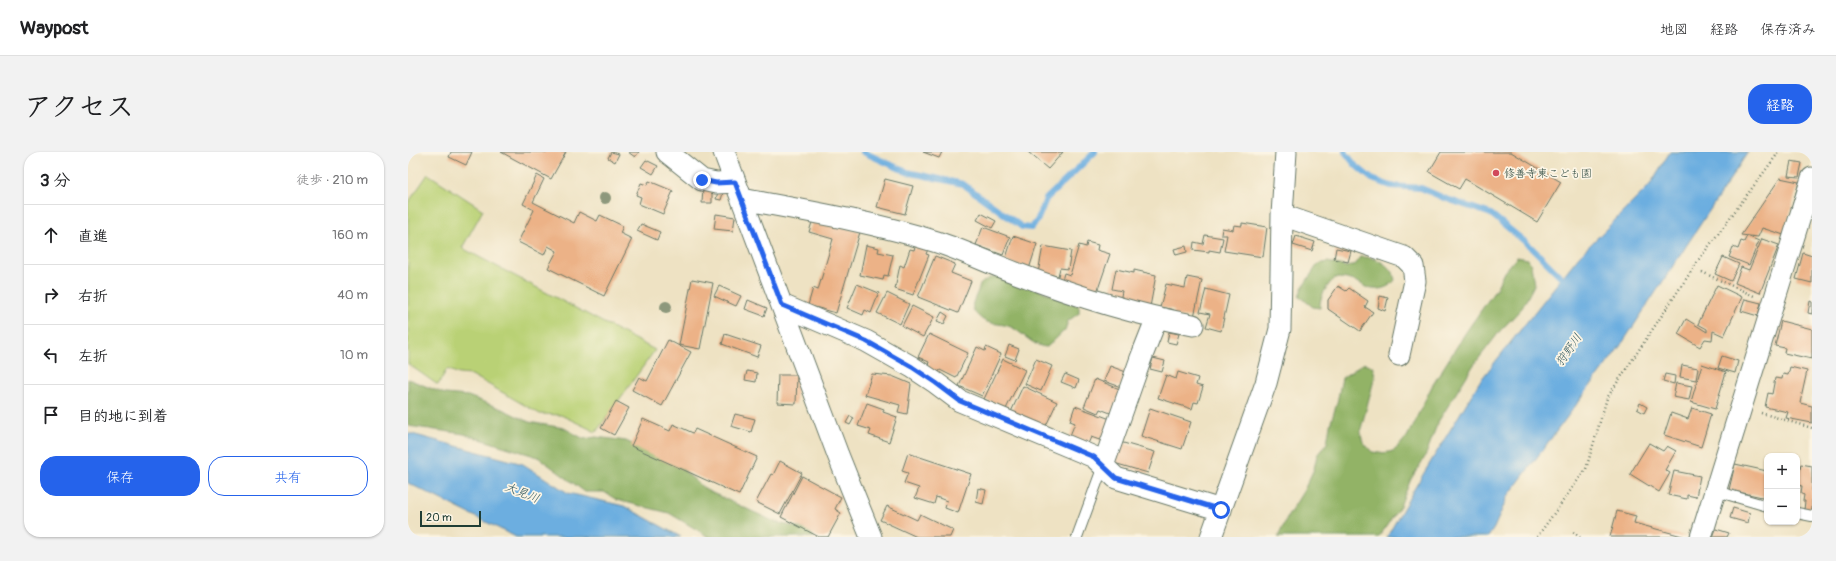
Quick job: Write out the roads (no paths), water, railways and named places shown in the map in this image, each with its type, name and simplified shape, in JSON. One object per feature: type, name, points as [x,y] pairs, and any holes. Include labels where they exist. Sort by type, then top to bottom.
[{"type":"street","points":[[666,152],[702,180],[716,183],[738,191],[937,242],[971,254],[1022,276],[1123,309],[1158,319],[1193,325]]},
{"type":"street","points":[[724,152],[838,455],[871,537]]},
{"type":"street","points":[[1211,537],[1266,383],[1280,329],[1282,215],[1286,152]]},
{"type":"street","points":[[1701,537],[1812,178]]},
{"type":"street","points":[[1282,215],[1404,257],[1413,266],[1415,281],[1399,355]]},
{"type":"street","points":[[782,305],[866,341],[924,375],[960,401],[1094,457],[1116,478],[1221,510]]},
{"type":"street","points":[[1103,466],[1141,358],[1154,325],[1158,319]]},
{"type":"lane","points":[[1077,537],[1103,466]]},
{"type":"lane","points":[[1716,491],[1764,505]]},
{"type":"lane","points":[[1800,514],[1812,516]]},
{"type":"water","name":"狩野川","points":[[1670,152],[1748,152],[1621,345],[1508,496],[1494,528],[1488,537],[1387,537],[1413,491],[1480,381],[1579,256],[1649,186]]},
{"type":"water","name":"大見川","points":[[408,433],[523,464],[568,493],[624,506],[681,537],[516,537],[408,483]]},
{"type":"waterway","points":[[863,152],[907,172],[963,184],[1022,227],[1031,228],[1037,221],[1046,199],[1095,152]]},
{"type":"waterway","points":[[1345,152],[1355,165],[1372,179],[1391,186],[1421,188],[1444,198],[1491,214],[1529,245],[1567,283]]},
{"type":"place","name":"修善寺東こども園","points":[[1496,173]]}]
